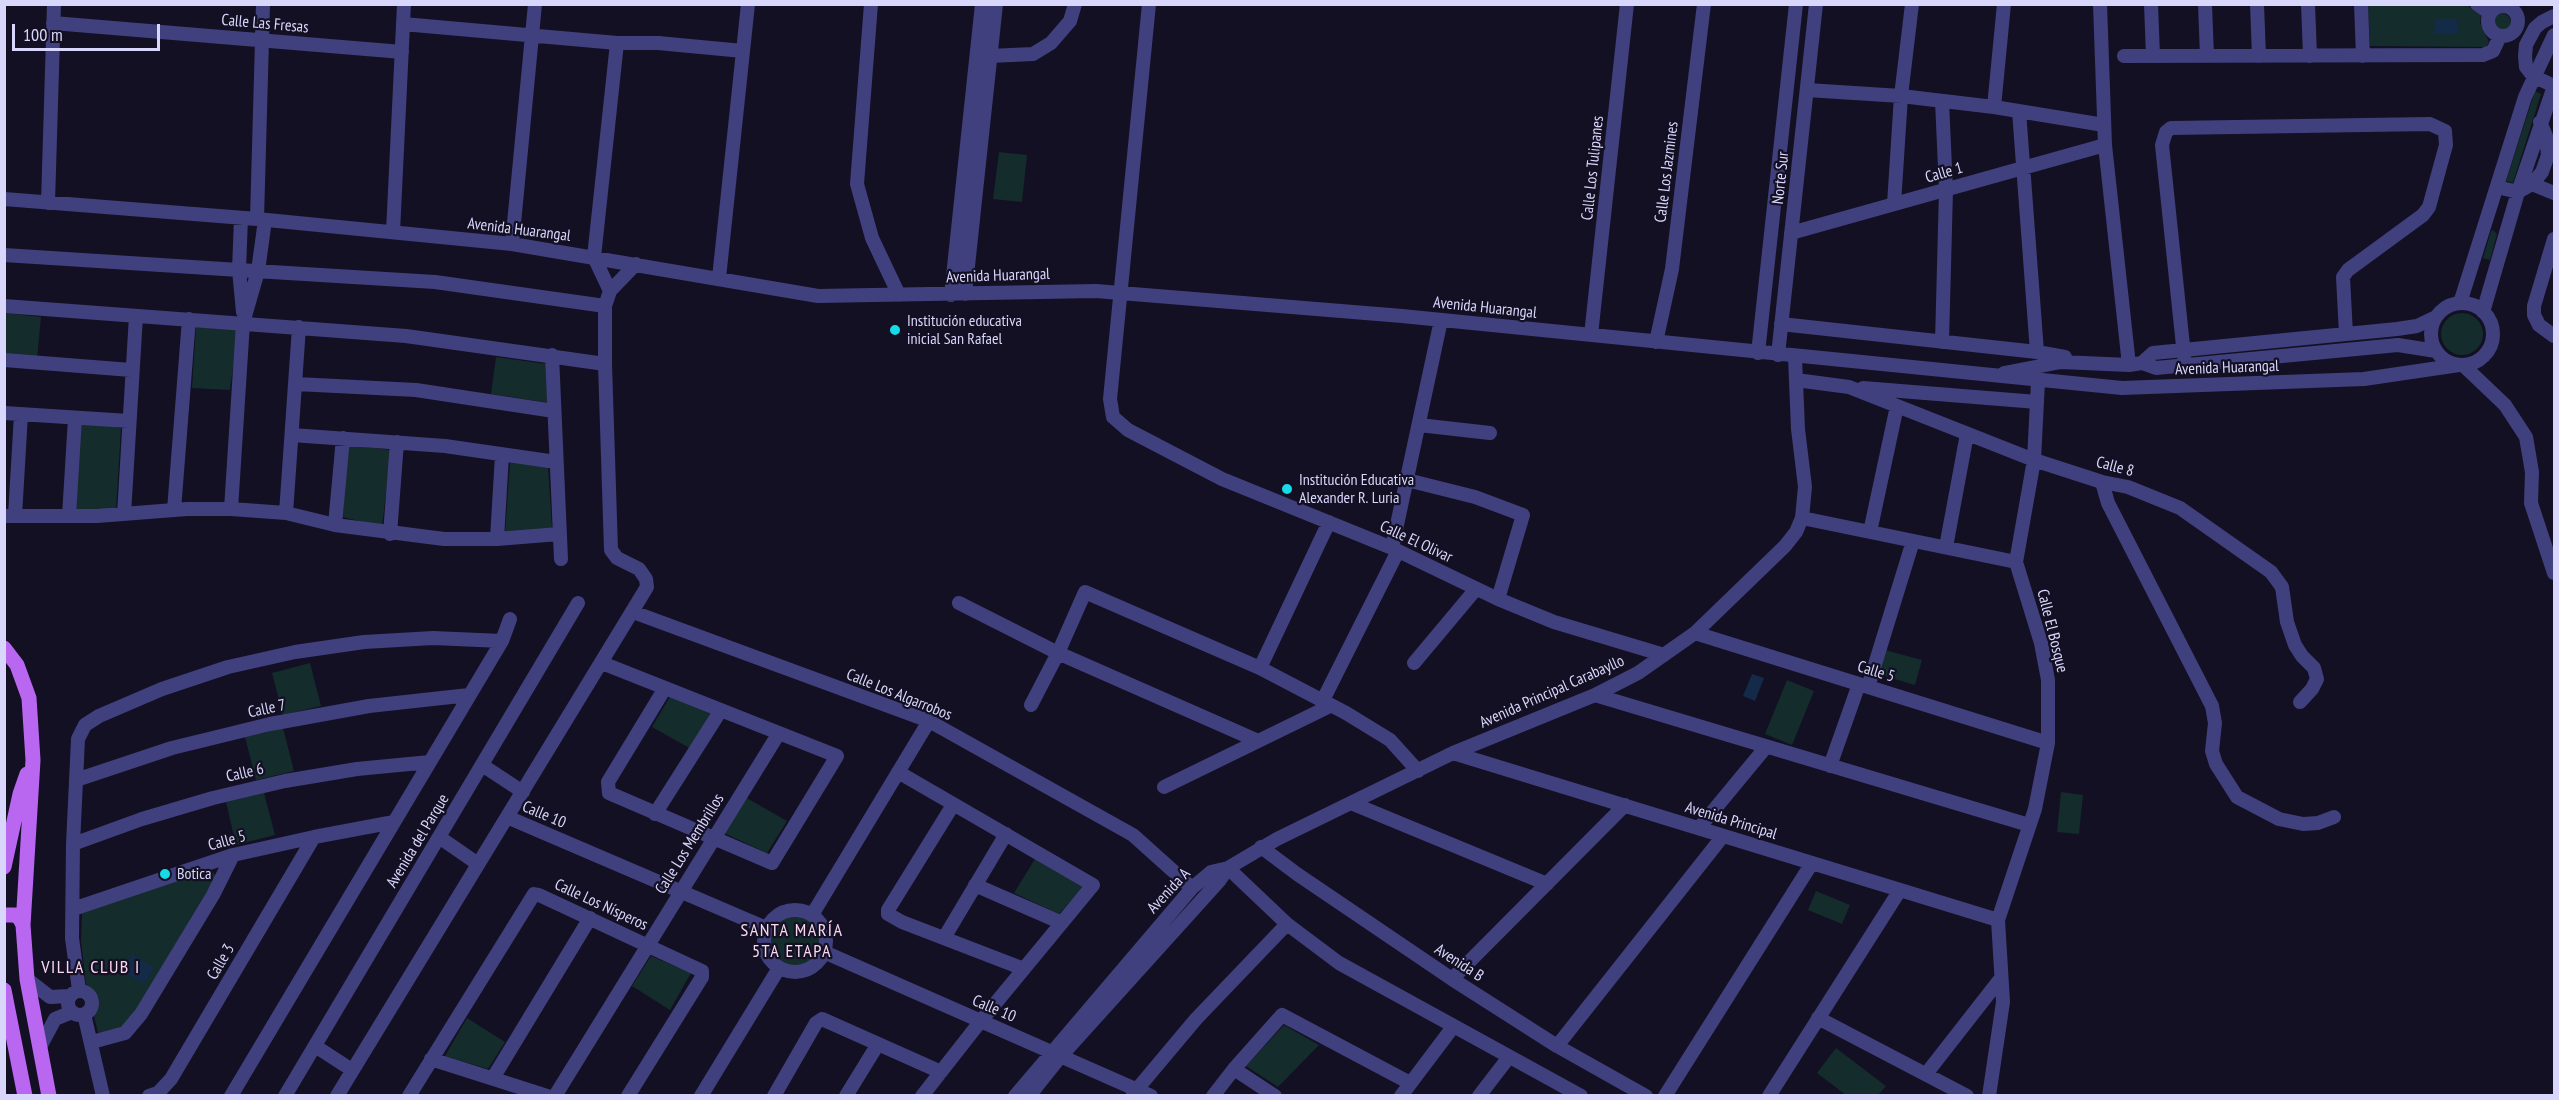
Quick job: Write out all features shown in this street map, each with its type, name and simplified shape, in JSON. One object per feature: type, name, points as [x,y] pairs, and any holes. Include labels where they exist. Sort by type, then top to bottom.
[{"type":"main road","points":[[4,648],[17,665],[29,698],[33,760],[23,925],[27,980],[49,1095]]},
{"type":"main road","points":[[4,867],[20,794],[33,760]]},
{"type":"main road","points":[[4,915],[18,916],[23,925]]},
{"type":"main road","points":[[4,990],[25,1095]]},
{"type":"street","points":[[48,202],[54,4]]},
{"type":"street","points":[[243,323],[258,271],[261,220],[263,4]]},
{"type":"street","points":[[393,232],[404,4]]},
{"type":"street","points":[[512,244],[535,4]]},
{"type":"street","points":[[719,278],[748,4]]},
{"type":"street","points":[[871,4],[857,184],[872,238],[899,295]]},
{"type":"street","points":[[958,294],[982,4]]},
{"type":"street","points":[[958,294],[996,4]]},
{"type":"street","points":[[990,56],[1033,54],[1052,43],[1070,21],[1075,4]]},
{"type":"street","points":[[1120,293],[1149,4]]},
{"type":"street","name":"Calle Los Tulipanes","points":[[1592,335],[1627,4]]},
{"type":"street","name":"Calle Los Jazmines","points":[[1656,342],[1672,269],[1704,4]]},
{"type":"street","name":"Norte Sur","points":[[1758,353],[1796,4]]},
{"type":"street","name":"Norte Sur","points":[[1778,355],[1816,4]]},
{"type":"street","points":[[1894,204],[1901,96],[1912,4]]},
{"type":"street","points":[[1994,107],[2004,4]]},
{"type":"street","points":[[2100,4],[2105,145],[2135,364]]},
{"type":"street","points":[[2151,4],[2153,56]]},
{"type":"street","points":[[2205,4],[2206,56]]},
{"type":"street","points":[[2257,4],[2259,56]]},
{"type":"street","points":[[2308,4],[2310,56]]},
{"type":"street","points":[[2361,4],[2363,56]]},
{"type":"street","points":[[2477,4],[2490,13]]},
{"type":"street","points":[[2490,13],[2503,6],[2518,13],[2535,28]]},
{"type":"street","points":[[2490,13],[2489,27],[2526,45]]},
{"type":"street","points":[[2124,56],[2483,55],[2493,51],[2504,35],[2516,29],[2518,13]]},
{"type":"street","points":[[2483,312],[2518,192],[2554,86],[2533,76],[2526,67],[2526,45],[2535,28],[2554,16]]},
{"type":"street","name":"Calle Las Fresas","points":[[53,23],[402,52]]},
{"type":"street","points":[[403,24],[532,34],[617,44],[658,43],[743,51]]},
{"type":"street","points":[[2460,303],[2533,76],[2554,35]]},
{"type":"street","points":[[610,291],[594,257],[617,44]]},
{"type":"street","points":[[1807,90],[1901,96],[1994,107],[2104,125]]},
{"type":"street","points":[[1941,101],[1946,190],[1942,342]]},
{"type":"street","points":[[2019,111],[2037,352]]},
{"type":"street","points":[[2497,187],[2518,192],[2548,173],[2551,155],[2550,137],[2541,122]]},
{"type":"street","points":[[2185,365],[2162,145],[2166,132],[2178,126],[2430,124],[2445,131],[2446,145],[2428,207],[2423,215],[2348,270],[2343,278],[2346,334]]},
{"type":"street","name":"Calle 1","points":[[1791,233],[2105,145]]},
{"type":"street","points":[[2532,184],[2554,193]]},
{"type":"street","name":"Avenida Huarangal","points":[[4,199],[241,218],[512,244],[818,296],[1072,290],[1120,293],[1441,320],[2122,388],[2316,382],[2398,376],[2461,365]]},
{"type":"street","points":[[231,509],[243,323],[239,270],[241,218]]},
{"type":"street","points":[[2486,221],[2508,227]]},
{"type":"street","points":[[2553,248],[2534,306],[2534,315],[2539,325],[2554,336]]},
{"type":"street","points":[[4,255],[435,282],[605,306]]},
{"type":"street","points":[[337,1095],[648,587],[639,569],[617,558],[611,550],[605,306],[610,291],[636,264]]},
{"type":"street","name":"Calle El Olivar","points":[[1120,293],[1110,399],[1113,417],[1128,430],[1222,479],[1395,550],[1498,599],[1554,622],[1664,656]]},
{"type":"street","points":[[2461,365],[2478,360],[2489,349],[2492,341],[2492,326],[2483,312],[2468,304],[2460,303],[2450,306],[2436,317],[2431,334],[2436,351],[2442,358],[2461,365],[2505,405],[2526,437],[2532,472],[2531,503],[2554,573]]},
{"type":"street","points":[[4,306],[406,336],[605,364]]},
{"type":"street","points":[[124,514],[136,316]]},
{"type":"street","name":"Avenida Huarangal","points":[[2135,364],[2153,353],[2397,329],[2416,326],[2436,317]]},
{"type":"street","points":[[174,510],[189,319]]},
{"type":"street","points":[[1164,787],[1258,741],[1326,704],[1395,550],[1407,480],[1441,320]]},
{"type":"street","points":[[1781,324],[2037,352],[2090,362]]},
{"type":"street","points":[[286,513],[299,327]]},
{"type":"street","name":"Avenida Huarangal","points":[[1996,375],[2043,364],[2090,362],[2135,364],[2157,368],[2398,345],[2436,351]]},
{"type":"street","points":[[552,355],[561,559]]},
{"type":"street","name":"Avenida Principal Carabayllo","points":[[1228,868],[1261,847],[1453,753],[1594,695],[1638,673],[1695,633],[1785,546],[1796,532],[1802,518],[1805,487],[1798,429],[1795,357]]},
{"type":"street","points":[[4,360],[131,370]]},
{"type":"street","name":"Calle 8","points":[[1796,380],[1849,387],[2034,460],[2102,482],[2128,487],[2180,508],[2271,572],[2282,587],[2287,622],[2295,645],[2314,668],[2317,678],[2312,689],[2300,702]]},
{"type":"street","points":[[1802,518],[2016,562],[2034,460],[2038,381]]},
{"type":"street","points":[[296,384],[416,390],[554,411]]},
{"type":"street","points":[[1849,387],[2037,402]]},
{"type":"street","points":[[1870,532],[1897,406]]},
{"type":"street","points":[[4,412],[129,421]]},
{"type":"street","points":[[21,414],[10,516],[69,516],[231,509],[286,513],[335,525],[390,534],[444,539],[497,539],[559,534]]},
{"type":"street","points":[[69,516],[75,418]]},
{"type":"street","points":[[1419,425],[1490,433]]},
{"type":"street","points":[[1946,548],[1967,434]]},
{"type":"street","points":[[292,435],[445,446],[556,462]]},
{"type":"street","points":[[335,525],[344,438]]},
{"type":"street","points":[[390,534],[398,442]]},
{"type":"street","points":[[497,539],[502,455]]},
{"type":"street","points":[[1407,480],[1475,497],[1523,515],[1498,599]]},
{"type":"street","points":[[2102,482],[2108,503],[2212,706],[2215,723],[2212,751],[2216,764],[2237,796],[2279,819],[2303,824],[2318,823],[2334,817]]},
{"type":"street","points":[[1260,668],[1329,522]]},
{"type":"street","points":[[1830,766],[1864,685],[1913,541]]},
{"type":"street","name":"Calle El Bosque","points":[[1998,920],[2030,825],[2048,743],[2049,709],[2046,671],[2041,643],[2016,562]]},
{"type":"street","points":[[1414,663],[1476,589]]},
{"type":"street","points":[[1031,705],[1058,653],[1085,592],[1260,668],[1390,740],[1418,771]]},
{"type":"street","name":"Avenida del Parque","points":[[285,1095],[578,603]]},
{"type":"street","points":[[959,603],[1058,653],[1258,741]]},
{"type":"street","name":"Calle Los Algarrobos","points":[[633,612],[929,721],[1133,836],[1192,888]]},
{"type":"street","points":[[231,1095],[502,640],[510,619]]},
{"type":"street","name":"Calle 5","points":[[1695,633],[2048,743]]},
{"type":"street","points":[[102,1095],[92,1042],[78,1013],[68,1006],[74,993],[73,844],[78,739],[85,725],[99,716],[162,689],[228,667],[295,651],[364,642],[433,638],[502,640]]},
{"type":"street","points":[[602,663],[835,754],[838,759],[773,861],[768,863],[609,793],[608,782],[664,688]]},
{"type":"street","name":"Calle 7","points":[[76,780],[172,748],[270,724],[369,706],[469,695]]},
{"type":"street","points":[[1594,695],[2030,825]]},
{"type":"street","points":[[655,814],[721,710]]},
{"type":"street","points":[[812,915],[929,721]]},
{"type":"street","name":"Calle Los Membrillos","points":[[555,1095],[779,732]]},
{"type":"street","points":[[1699,828],[1766,747]]},
{"type":"street","name":"Avenida Principal","points":[[1453,753],[1998,920]]},
{"type":"street","name":"Calle 6","points":[[73,844],[142,819],[223,795],[285,781],[347,771],[430,762]]},
{"type":"street","points":[[482,765],[523,792]]},
{"type":"street","points":[[898,772],[1093,885],[922,1095]]},
{"type":"street","points":[[1351,803],[1547,884]]},
{"type":"street","points":[[953,805],[888,910],[892,917],[1024,969]]},
{"type":"street","points":[[1452,979],[1625,806]]},
{"type":"street","name":"Calle 10","points":[[507,817],[766,928]]},
{"type":"street","name":"Calle 5","points":[[73,909],[232,855],[394,822]]},
{"type":"street","points":[[945,938],[1006,834]]},
{"type":"street","points":[[1557,1046],[1723,836]]},
{"type":"street","name":"Calle 3","points":[[149,1095],[158,1093],[171,1079],[314,837]]},
{"type":"street","points":[[439,837],[478,864]]},
{"type":"street","name":"Avenida B","points":[[1261,847],[1333,899],[1452,979],[1557,1046],[1646,1095]]},
{"type":"street","points":[[92,1042],[125,1033],[141,1014],[213,895],[232,855]]},
{"type":"street","points":[[1665,1095],[1812,863]]},
{"type":"street","points":[[1228,868],[1287,924],[1339,963],[1509,1057],[1561,1091],[1581,1095]]},
{"type":"street","name":"Avenida A","points":[[1029,1095],[1056,1054],[1192,888],[1211,872],[1228,868]]},
{"type":"street","name":"Avenida A","points":[[1015,1095],[1039,1065],[1056,1054],[1219,881],[1228,868]]},
{"type":"street","points":[[975,885],[1062,923]]},
{"type":"street","points":[[1769,1095],[1900,890]]},
{"type":"street","name":"Calle Los Nísperos","points":[[409,1095],[534,894],[700,969],[703,974],[628,1095]]},
{"type":"street","points":[[791,910],[802,910],[812,915],[825,931],[824,952],[819,961],[811,968],[800,972],[779,968],[772,963],[764,946],[766,928],[772,919],[791,910]]},
{"type":"street","points":[[493,1078],[590,918]]},
{"type":"street","points":[[1989,1095],[2003,1002],[1998,920]]},
{"type":"street","points":[[1135,1092],[1203,1012],[1287,924]]},
{"type":"street","name":"Calle 10","points":[[824,952],[1056,1054],[1135,1092],[1151,1095]]},
{"type":"street","points":[[701,1095],[779,968]]},
{"type":"street","points":[[1926,1074],[2001,978]]},
{"type":"street","points":[[27,980],[50,997],[55,1019],[40,1047]]},
{"type":"street","points":[[50,997],[87,992],[92,998],[92,1006],[78,1013],[55,1019]]},
{"type":"street","points":[[1213,1095],[1282,1015],[1410,1083]]},
{"type":"street","points":[[1818,1018],[1967,1095]]},
{"type":"street","points":[[774,1095],[818,1021],[822,1019],[941,1072]]},
{"type":"street","points":[[1401,1095],[1453,1027]]},
{"type":"street","points":[[846,1095],[878,1044]]},
{"type":"street","points":[[1033,1044],[1039,1056],[1039,1065]]},
{"type":"street","points":[[315,1046],[352,1070]]},
{"type":"street","points":[[1479,1095],[1509,1057]]},
{"type":"street","points":[[431,1059],[547,1095]]},
{"type":"street","points":[[1234,1069],[1275,1095]]},
{"type":"green space","points":[[2368,5],[2466,5],[2481,14],[2480,23],[2489,42],[2486,47],[2370,46]]},
{"type":"green space","points":[[2501,13],[2508,16],[2511,23],[2508,30],[2501,33],[2494,30],[2491,23],[2494,16]]},
{"type":"green space","points":[[2535,91],[2541,94],[2513,183],[2506,181]]},
{"type":"green space","points":[[999,152],[1027,155],[1022,202],[993,199]]},
{"type":"green space","points":[[2493,230],[2497,234],[2490,260],[2483,258]]},
{"type":"green space","points":[[5,313],[41,317],[37,359],[5,355]]},
{"type":"green space","points":[[2462,313],[2470,314],[2477,319],[2482,326],[2482,342],[2477,349],[2470,354],[2462,355],[2454,354],[2447,349],[2442,342],[2441,334],[2442,326],[2447,319],[2454,314]]},
{"type":"green space","points":[[196,327],[238,330],[230,390],[192,388]]},
{"type":"green space","points":[[496,357],[546,364],[550,403],[491,394]]},
{"type":"green space","points":[[80,422],[121,428],[116,510],[75,510]]},
{"type":"green space","points":[[347,445],[391,450],[382,527],[343,517]]},
{"type":"green space","points":[[510,462],[548,467],[552,528],[505,533]]},
{"type":"green space","points":[[1885,650],[1922,660],[1915,685],[1878,674]]},
{"type":"green space","points":[[310,663],[321,706],[283,715],[272,673]]},
{"type":"green space","points":[[1787,680],[1814,691],[1792,745],[1765,734]]},
{"type":"green space","points":[[671,695],[718,711],[693,750],[652,727]]},
{"type":"green space","points":[[283,728],[294,771],[256,780],[245,737]]},
{"type":"green space","points":[[2061,792],[2083,795],[2079,834],[2057,832]]},
{"type":"green space","points":[[264,793],[275,835],[236,845],[226,802]]},
{"type":"green space","points":[[745,797],[787,821],[767,853],[724,833]]},
{"type":"green space","points":[[1035,859],[1084,886],[1059,914],[1014,893]]},
{"type":"green space","points":[[210,868],[216,876],[125,1027],[98,1033],[94,1016],[99,998],[86,984],[81,941],[82,913]]},
{"type":"green space","points":[[1816,891],[1850,905],[1842,924],[1808,910]]},
{"type":"green space","points":[[790,916],[800,916],[813,923],[820,936],[820,946],[813,959],[800,966],[790,966],[781,962],[774,955],[770,946],[770,936],[774,927],[781,920]]},
{"type":"green space","points":[[651,956],[691,973],[670,1010],[632,986]]},
{"type":"green space","points":[[467,1018],[505,1042],[488,1069],[445,1056]]},
{"type":"green space","points":[[1284,1025],[1319,1045],[1278,1087],[1246,1066]]},
{"type":"green space","points":[[1836,1048],[1886,1086],[1878,1095],[1846,1095],[1817,1073]]},
{"type":"water","points":[[2435,19],[2457,19],[2457,34],[2434,34]]},
{"type":"water","points":[[1752,674],[1764,678],[1755,701],[1743,696]]},
{"type":"water","points":[[132,954],[154,968],[144,984],[122,971]]},
{"type":"place","name":"Institución educativa inicial San Rafael","points":[[895,330]]},
{"type":"place","name":"Institución Educativa Alexander R. Luria","points":[[1287,489]]},
{"type":"place","name":"Botica","points":[[165,874]]},
{"type":"district","name":"SANTA MARÍA 5TA ETAPA","points":[[792,941]]},
{"type":"district","name":"VILLA CLUB I","points":[[91,968]]}]
